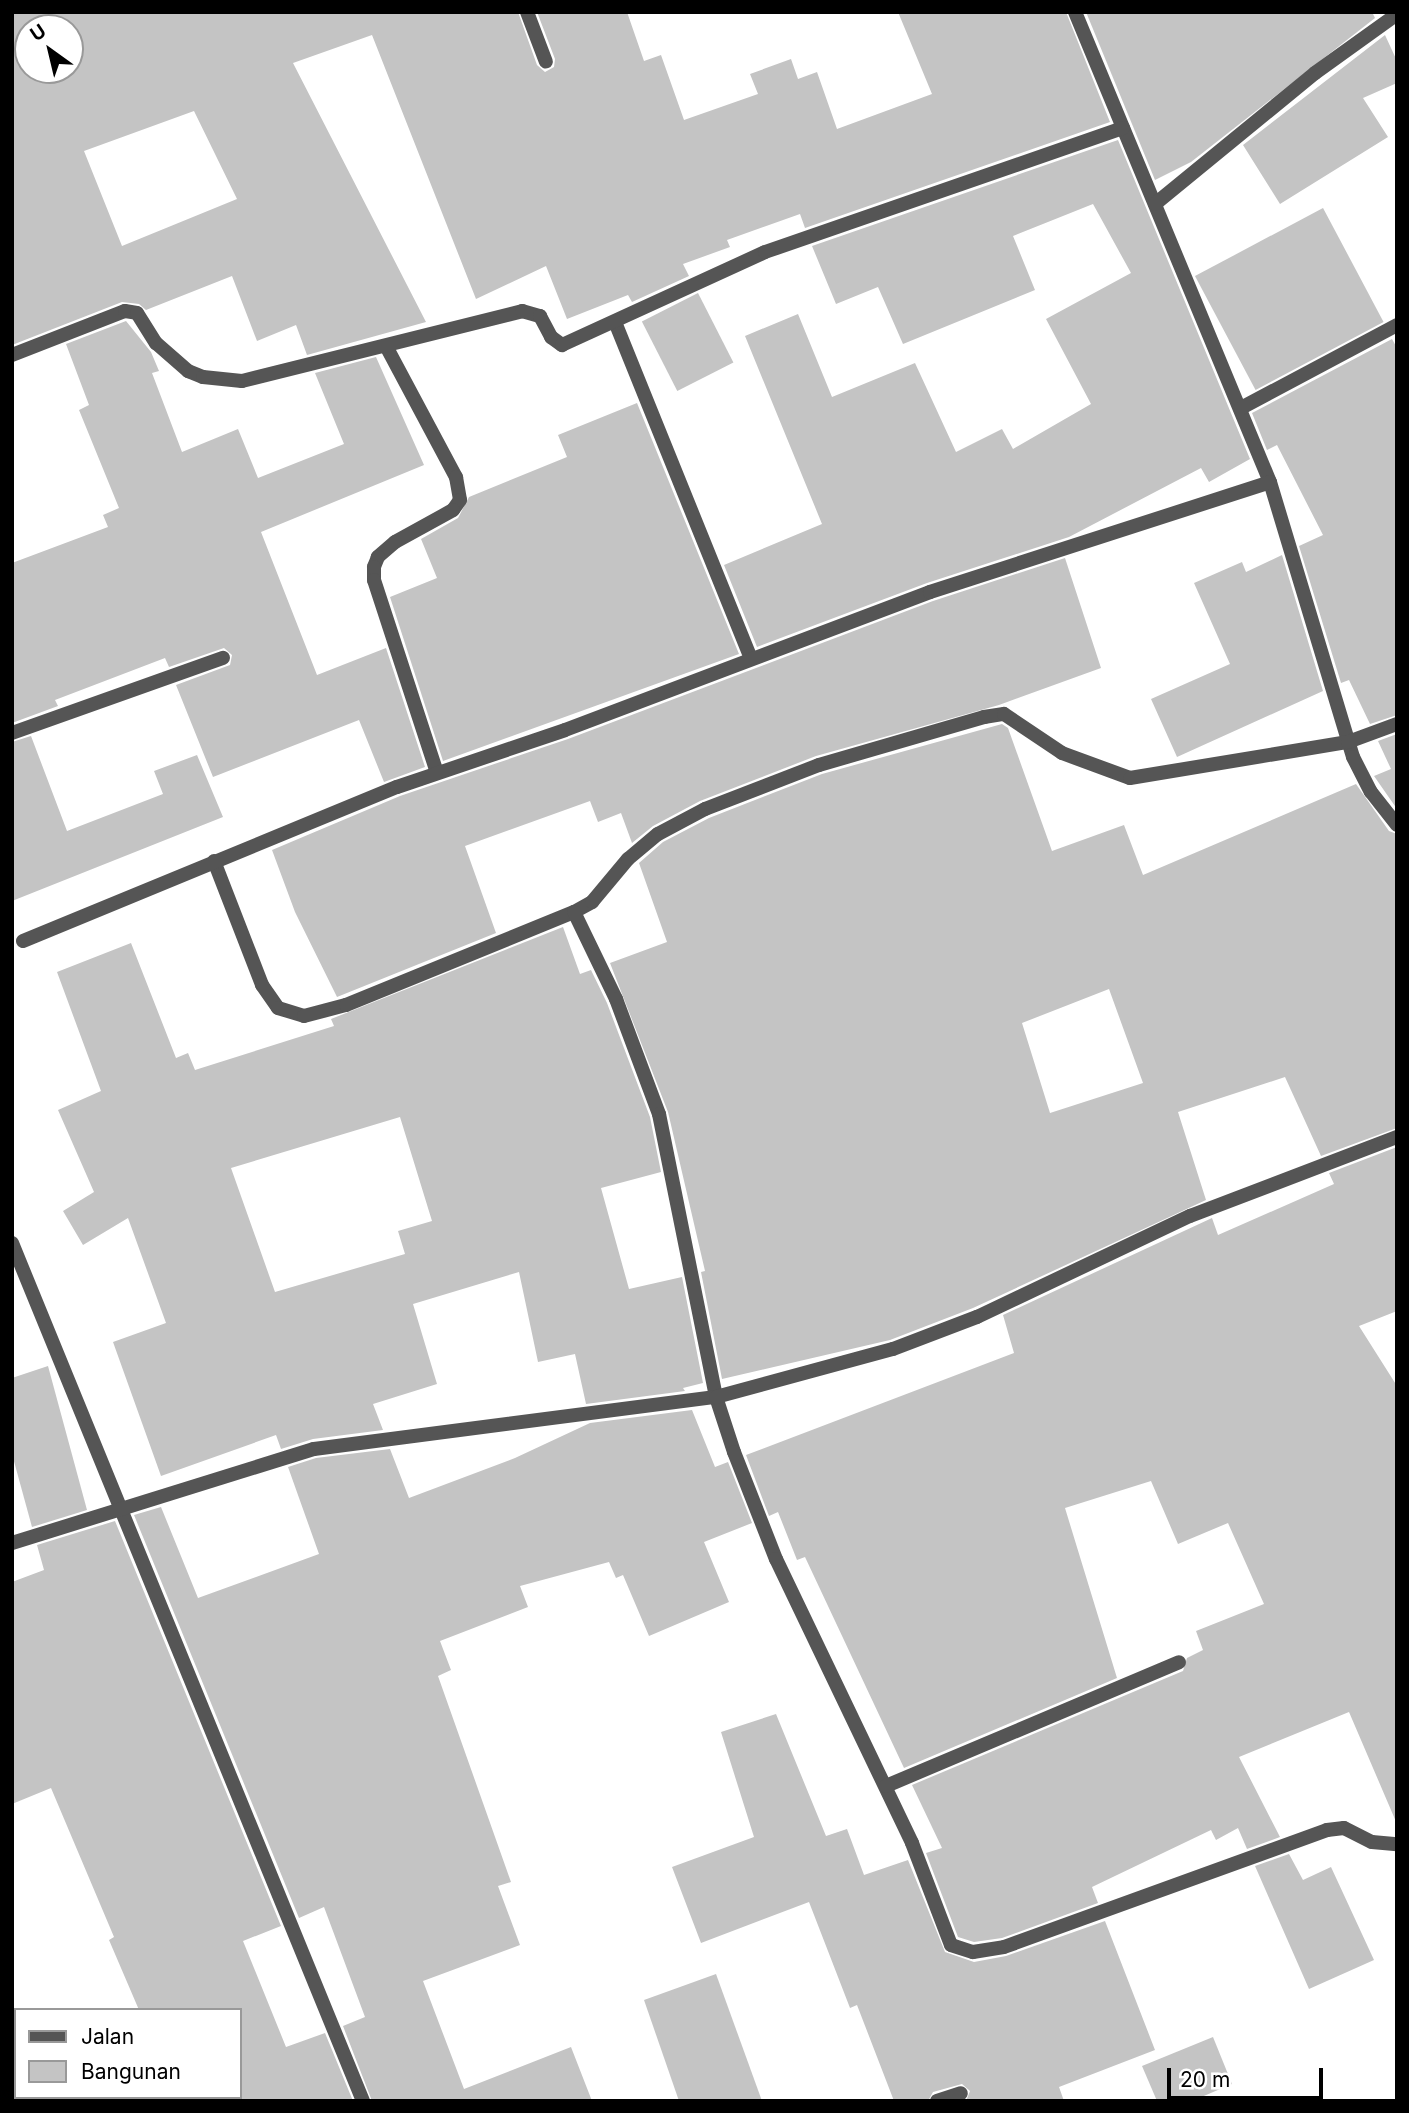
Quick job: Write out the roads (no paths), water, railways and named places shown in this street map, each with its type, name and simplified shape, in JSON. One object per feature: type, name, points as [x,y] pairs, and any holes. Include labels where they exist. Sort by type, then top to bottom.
[{"type":"street","points":[[527,12],[546,61]]},
{"type":"street","points":[[1075,12],[1270,482],[1348,742],[1371,792],[1397,825]]},
{"type":"street","points":[[1155,204],[1315,73],[1397,14]]},
{"type":"street","points":[[12,355],[125,311],[137,313],[156,343],[178,365],[203,377],[242,381],[522,311],[540,316],[551,337],[562,345],[765,252],[1123,128]]},
{"type":"street","points":[[615,322],[751,658]]},
{"type":"street","points":[[1241,408],[1397,325]]},
{"type":"street","points":[[386,346],[456,477],[460,500],[453,510],[395,542],[374,567],[374,580],[438,774]]},
{"type":"street","points":[[23,941],[214,861],[438,774],[930,592],[1270,482]]},
{"type":"street","points":[[12,733],[223,658]]},
{"type":"street","points":[[214,861],[262,985],[278,1008],[304,1016],[346,1005],[574,912],[592,902],[628,859],[658,834],[705,809],[819,765],[984,717],[1004,714],[1062,753],[1130,778],[1348,742],[1397,724]]},
{"type":"street","points":[[574,912],[615,999],[659,1114],[716,1397],[776,1559],[886,1786],[951,1945],[973,1952],[1004,1947],[1327,1830],[1344,1828],[1372,1842],[1397,1844]]},
{"type":"street","points":[[12,1544],[314,1449],[716,1397],[905,1344],[977,1317],[1190,1216],[1397,1137]]},
{"type":"street","points":[[12,1243],[363,2101]]},
{"type":"street","points":[[886,1786],[1179,1662]]},
{"type":"street","points":[[937,2101],[961,2093]]}]
